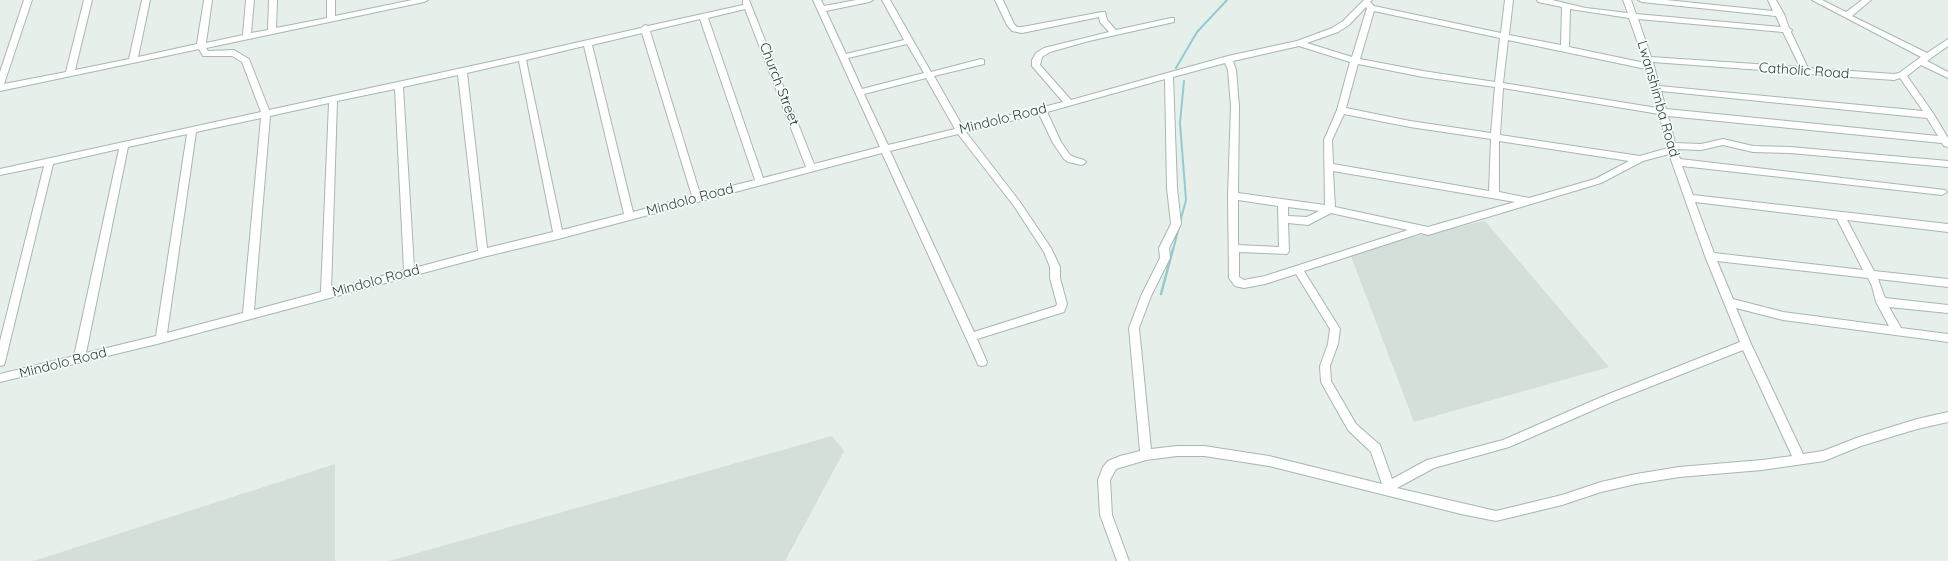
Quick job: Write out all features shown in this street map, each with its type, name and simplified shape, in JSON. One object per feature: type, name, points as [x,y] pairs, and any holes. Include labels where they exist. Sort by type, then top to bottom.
[{"type":"street","points":[[0,85],[28,0]]},
{"type":"street","points":[[70,73],[88,0]]},
{"type":"street","points":[[133,60],[146,0]]},
{"type":"street","points":[[208,0],[201,46],[206,54],[234,53],[246,60],[266,114],[248,316]]},
{"type":"street","points":[[247,37],[250,0]]},
{"type":"street","points":[[272,32],[273,0]]},
{"type":"street","points":[[331,19],[332,0]]},
{"type":"street","points":[[0,88],[272,32],[331,19],[392,3],[424,0]]},
{"type":"street","points":[[817,0],[982,362]]},
{"type":"street","points":[[822,9],[869,0]]},
{"type":"street","points":[[886,0],[960,130],[995,177],[1007,190],[1048,251],[1055,267],[1055,278],[1062,304],[1060,309],[971,337]]},
{"type":"street","points":[[999,0],[1011,25],[1015,29],[1022,30],[1102,14],[1103,20],[1114,33]]},
{"type":"street","points":[[1494,194],[1495,137],[1499,85],[1506,36],[1509,0]]},
{"type":"street","points":[[1541,0],[1566,6],[1632,16],[1788,30]]},
{"type":"street","name":"Lwanshimba Road","points":[[1627,0],[1650,63],[1676,162],[1710,256],[1746,344],[1800,460]]},
{"type":"street","points":[[1642,0],[1780,14]]},
{"type":"street","points":[[1772,0],[1788,30],[1806,72]]},
{"type":"street","points":[[1816,0],[1847,16],[1948,75]]},
{"type":"street","points":[[1847,16],[1867,0]]},
{"type":"street","points":[[0,172],[522,58],[645,28],[703,16],[747,3]]},
{"type":"street","name":"Church Street","points":[[747,3],[812,169]]},
{"type":"street","points":[[1330,209],[1330,167],[1328,140],[1341,110],[1356,61],[1369,3]]},
{"type":"street","name":"Catholic Road","points":[[1369,3],[1565,49],[1650,63],[1885,77],[1902,75],[1948,42]]},
{"type":"street","name":"Mindolo Road","points":[[0,378],[161,339],[409,272],[1042,110],[1169,75],[1299,43],[1335,30],[1346,23],[1369,3]]},
{"type":"street","points":[[1565,49],[1566,6]]},
{"type":"street","points":[[703,16],[760,182]]},
{"type":"street","points":[[1069,103],[1036,66],[1036,60],[1039,55],[1047,50],[1171,20]]},
{"type":"street","points":[[645,28],[697,198]]},
{"type":"street","points":[[843,57],[909,41]]},
{"type":"street","points":[[587,42],[629,216]]},
{"type":"street","points":[[1299,43],[1356,61],[1423,74],[1662,112],[1946,143]]},
{"type":"street","points":[[522,58],[558,235]]},
{"type":"street","points":[[1228,60],[1232,70],[1235,106],[1233,196],[1234,278],[1244,284],[1264,280],[1419,230]]},
{"type":"street","points":[[858,92],[981,62]]},
{"type":"street","points":[[462,70],[483,253]]},
{"type":"street","points":[[1146,455],[1134,328],[1146,296],[1165,258],[1164,248],[1176,224],[1172,188],[1171,101],[1169,75]]},
{"type":"street","points":[[1902,75],[1930,115],[1946,143]]},
{"type":"street","points":[[399,85],[409,272]]},
{"type":"street","points":[[1656,88],[1930,115]]},
{"type":"street","points":[[326,295],[332,99]]},
{"type":"street","points":[[1042,110],[1057,143],[1067,157],[1071,160],[1081,162]]},
{"type":"street","points":[[1341,110],[1410,124],[1640,159]]},
{"type":"street","points":[[161,339],[192,130]]},
{"type":"street","points":[[1233,196],[1330,209],[1419,230],[1435,230],[1598,182],[1640,159],[1672,148],[1701,147],[1723,142],[1753,149],[1790,150],[1948,164]]},
{"type":"street","points":[[79,359],[124,145]]},
{"type":"street","points":[[0,362],[49,162]]},
{"type":"street","points":[[1676,162],[1942,192]]},
{"type":"street","points":[[1330,167],[1531,201]]},
{"type":"street","points":[[1689,198],[1947,230]]},
{"type":"street","points":[[1233,248],[1284,251],[1283,202]]},
{"type":"street","points":[[1284,219],[1308,221],[1330,209]]},
{"type":"street","points":[[1840,216],[1877,286],[1881,302],[1897,330]]},
{"type":"street","points":[[1710,256],[1948,283]]},
{"type":"street","points":[[1298,269],[1335,329],[1334,344],[1325,366],[1326,382],[1352,427],[1376,449],[1386,488]]},
{"type":"street","points":[[1728,302],[1783,316],[1948,338]]},
{"type":"street","points":[[1881,302],[1948,309]]},
{"type":"street","points":[[1386,488],[1431,464],[1505,444],[1610,398],[1746,344]]},
{"type":"street","points":[[1123,561],[1106,515],[1104,480],[1107,471],[1112,465],[1120,461],[1146,455],[1177,451],[1204,452],[1269,461],[1386,488],[1461,510],[1496,516],[1562,500],[1602,486],[1636,479],[1824,456],[1866,440],[1917,424],[1948,417]]},
{"type":"shaded area","points":[[1485,221],[1609,367],[1414,422],[1349,251]]},
{"type":"shaded area","points":[[832,436],[844,451],[785,561],[389,561]]},
{"type":"shaded area","points":[[335,464],[335,561],[32,561],[37,560]]},
{"type":"waterway","points":[[1176,68],[1197,32],[1227,0]]},
{"type":"waterway","points":[[1180,222],[1186,200],[1180,123],[1184,81]]},
{"type":"waterway","points":[[1173,250],[1179,227]]},
{"type":"waterway","points":[[1161,294],[1173,249]]}]
